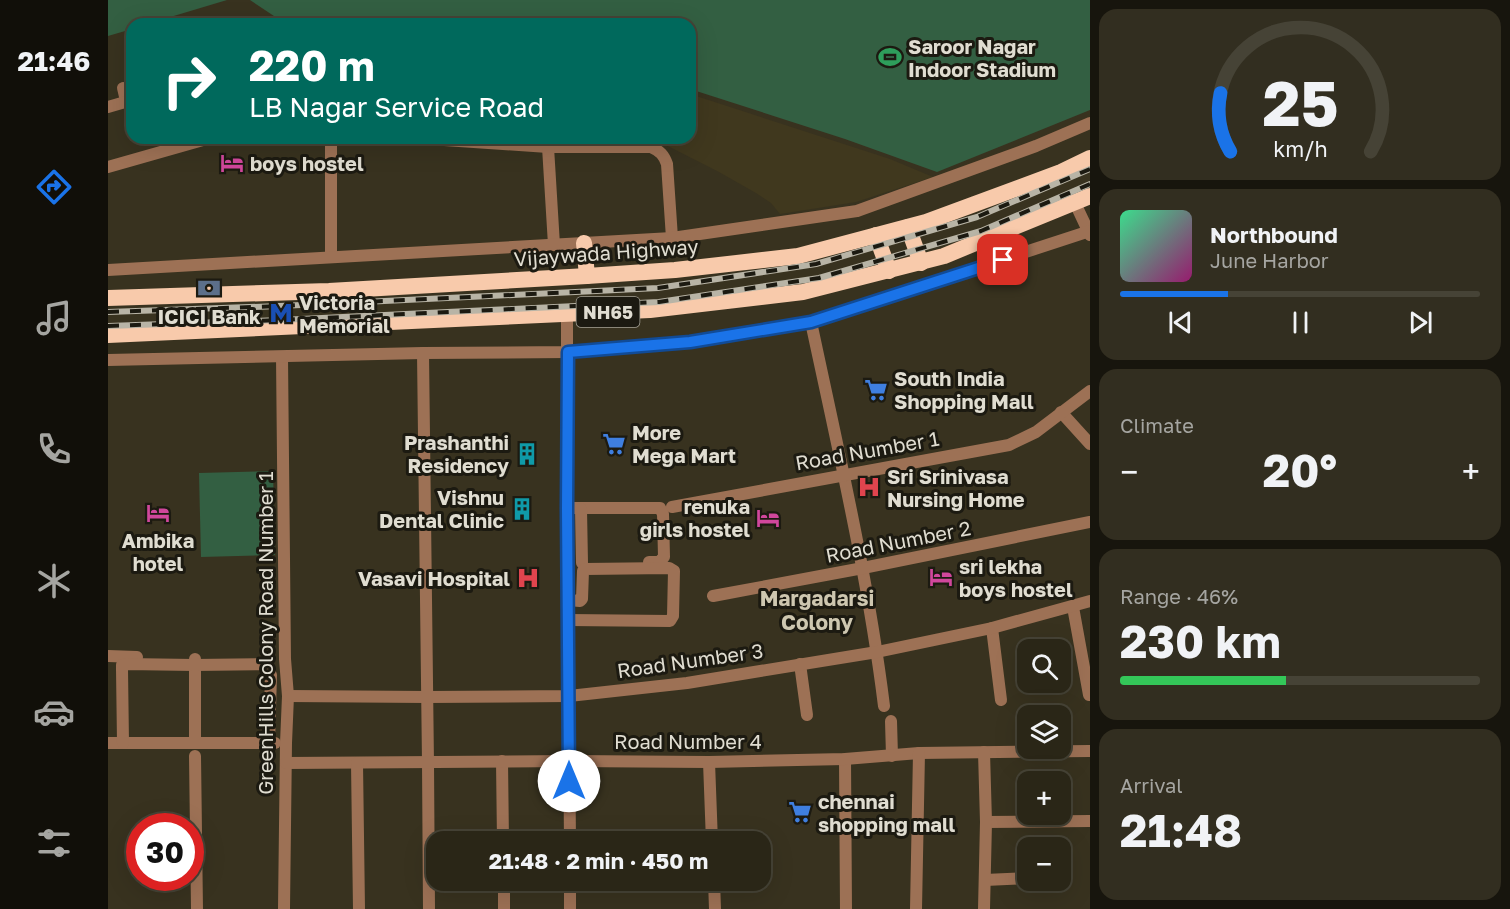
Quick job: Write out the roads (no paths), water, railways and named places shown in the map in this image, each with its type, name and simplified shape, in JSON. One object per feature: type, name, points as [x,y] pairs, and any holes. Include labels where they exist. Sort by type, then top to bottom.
[{"type":"highway","name":"Vijaywada Highway","points":[[108,298],[329,291],[587,276],[675,270],[798,256],[926,222],[1061,172],[1090,158]]},
{"type":"highway","name":"NH65","points":[[108,335],[650,310],[803,292],[945,256],[1083,199]]},
{"type":"highway","points":[[908,227],[921,262]]},
{"type":"highway","points":[[876,235],[889,271]]},
{"type":"highway","points":[[584,243],[587,276]]},
{"type":"street","points":[[123,88],[126,94]]},
{"type":"street","points":[[108,107],[126,101]]},
{"type":"street","points":[[108,270],[672,238],[857,211],[1036,146],[1090,123]]},
{"type":"street","points":[[108,167],[189,144]]},
{"type":"street","points":[[331,144],[331,257]]},
{"type":"street","points":[[504,144],[548,147],[651,147],[658,150],[664,156],[667,164],[672,238]]},
{"type":"street","points":[[548,147],[554,244]]},
{"type":"street","points":[[108,360],[568,352],[681,343],[811,322],[1090,233],[1083,199]]},
{"type":"street","points":[[567,315],[570,831]]},
{"type":"street","points":[[811,322],[863,568],[884,706]]},
{"type":"street","points":[[423,353],[429,909]]},
{"type":"street","name":"GreenHills Colony Road Number 1","points":[[282,357],[285,659],[288,696],[284,909]]},
{"type":"street","name":"Road Number 1","points":[[672,507],[1009,445],[1036,432],[1090,391]]},
{"type":"street","points":[[1061,412],[1090,444]]},
{"type":"street","points":[[567,508],[660,508],[663,514],[665,554],[662,560],[655,562],[567,563]]},
{"type":"street","points":[[581,509],[582,563]]},
{"type":"street","name":"Road Number 2","points":[[713,596],[1090,522]]},
{"type":"street","points":[[568,600],[580,601],[582,599],[582,575],[585,569],[669,568],[674,571],[673,616],[670,621],[568,620]]},
{"type":"street","name":"Road Number 3","points":[[288,696],[569,696],[687,682],[877,652],[992,628],[1090,601]]},
{"type":"street","points":[[1073,607],[1089,696]]},
{"type":"street","points":[[992,628],[1002,700]]},
{"type":"street","points":[[108,656],[265,664],[271,675],[270,743]]},
{"type":"street","points":[[123,743],[122,665],[285,659]]},
{"type":"street","points":[[194,662],[195,743]]},
{"type":"street","points":[[800,664],[807,715]]},
{"type":"street","points":[[891,721],[892,756]]},
{"type":"street","points":[[108,743],[286,743]]},
{"type":"street","name":"Road Number 4","points":[[286,764],[569,760],[710,762],[845,759],[919,753],[1090,751]]},
{"type":"street","points":[[984,752],[986,822],[984,909]]},
{"type":"street","points":[[916,909],[919,753]]},
{"type":"street","points":[[195,756],[197,909]]},
{"type":"street","points":[[845,759],[846,909]]},
{"type":"street","points":[[502,761],[503,831]]},
{"type":"street","points":[[710,762],[712,831]]},
{"type":"street","points":[[357,763],[359,909]]},
{"type":"street","points":[[986,822],[1090,821]]},
{"type":"street","points":[[985,880],[1017,879]]},
{"type":"street","points":[[504,891],[504,909]]},
{"type":"street","points":[[570,891],[570,909]]},
{"type":"street","points":[[714,891],[715,909]]},
{"type":"railway","points":[[108,312],[658,288],[816,264],[977,217],[1090,169]]},
{"type":"railway","points":[[108,326],[659,302],[819,278],[981,231],[1090,184]]},
{"type":"place","name":"Saroor Nagar Indoor Stadium","points":[[890,57]]},
{"type":"place","name":"boys hostel","points":[[232,163]]},
{"type":"place","name":"ICICI Bank","points":[[209,288]]},
{"type":"place","name":"Victoria Memorial","points":[[281,313]]},
{"type":"place","name":"South India Shopping Mall","points":[[876,390]]},
{"type":"place","name":"More Mega Mart","points":[[614,444]]},
{"type":"place","name":"Prashanthi Residency","points":[[527,454]]},
{"type":"place","name":"Sri Srinivasa Nursing Home","points":[[869,487]]},
{"type":"place","name":"Vishnu Dental Clinic","points":[[522,509]]},
{"type":"place","name":"Ambika hotel","points":[[158,513]]},
{"type":"place","name":"renuka girls hostel","points":[[768,518]]},
{"type":"place","name":"sri lekha boys hostel","points":[[941,577]]},
{"type":"place","name":"Vasavi Hospital","points":[[528,578]]},
{"type":"place","name":"chennai shopping mall","points":[[800,812]]},
{"type":"district","name":"Margadarsi Colony","points":[[817,610]]}]
